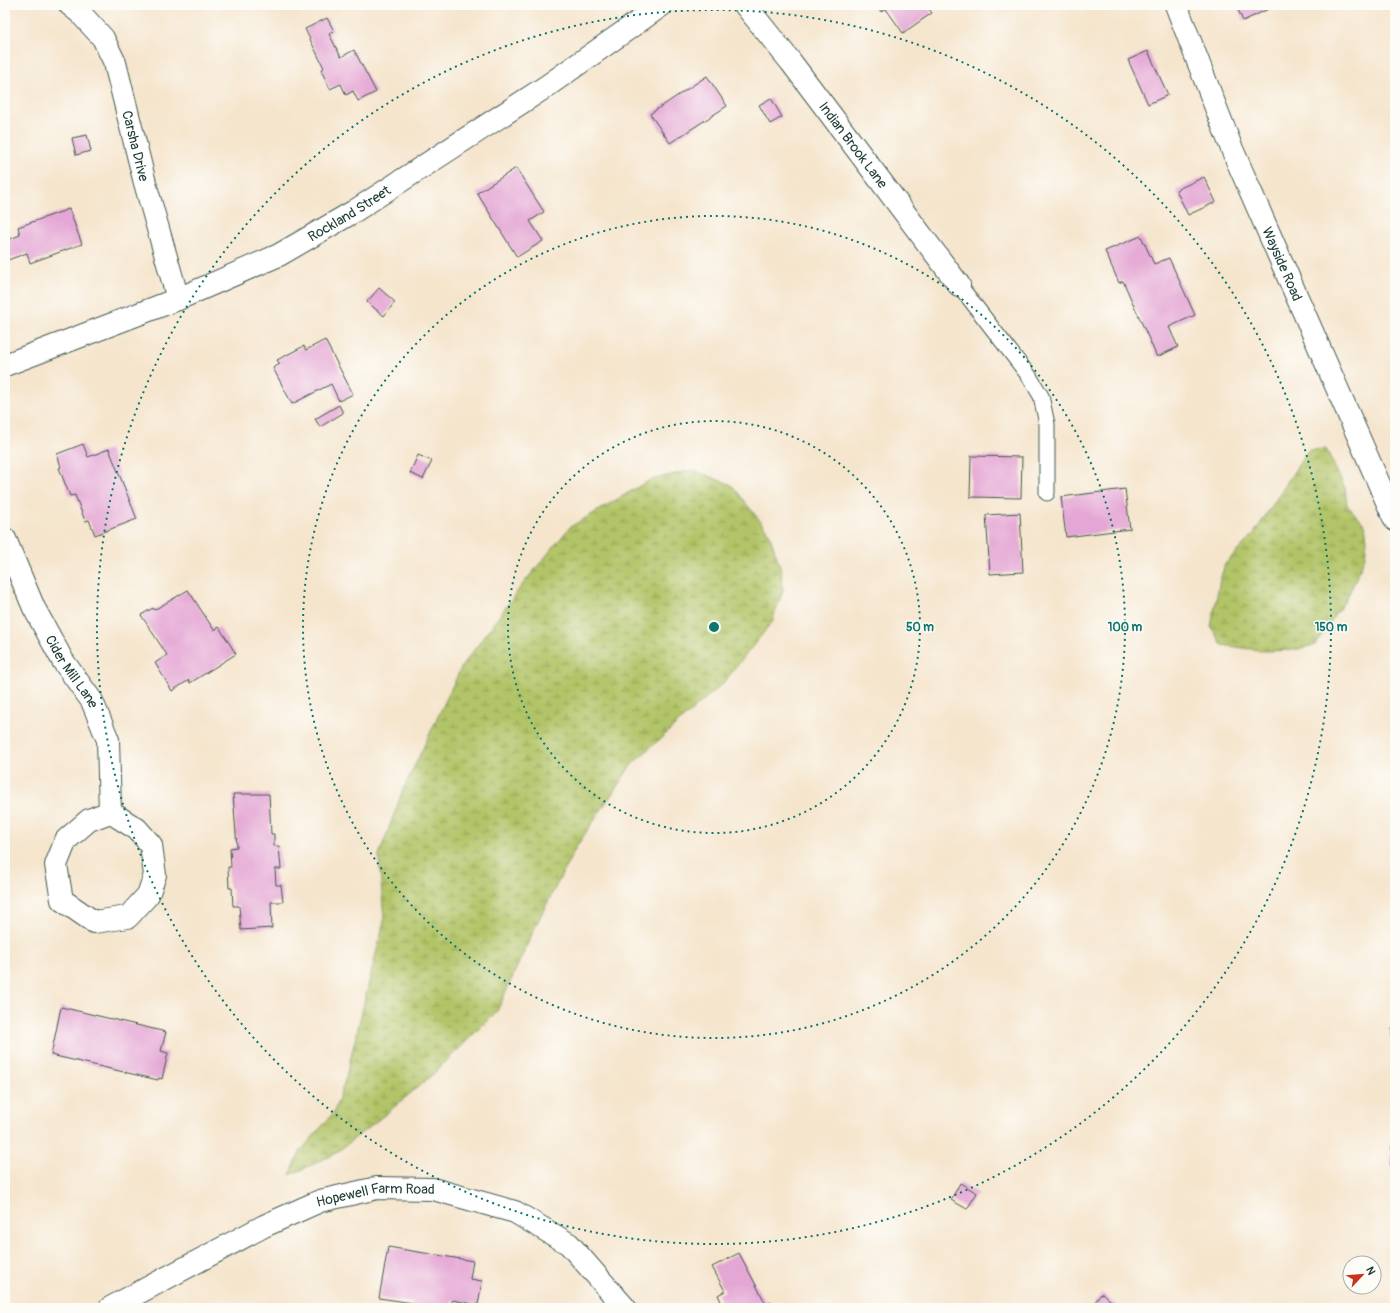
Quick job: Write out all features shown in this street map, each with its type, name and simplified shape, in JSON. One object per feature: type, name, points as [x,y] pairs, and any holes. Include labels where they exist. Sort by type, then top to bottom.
[{"type":"street","name":"Carsha Drive","points":[[70,5],[80,13],[103,38],[115,63],[145,183],[178,299]]},
{"type":"street","name":"Rockland Street","points":[[5,365],[178,299],[279,255],[353,212],[547,86],[662,5]]},
{"type":"street","name":"Indian Brook Lane","points":[[745,5],[791,62],[959,285]]},
{"type":"street","name":"Wayside Road","points":[[1176,5],[1232,149],[1395,520]]},
{"type":"street","name":"Cider Mill Lane","points":[[5,539],[34,608],[63,661],[92,701],[108,740],[110,812]]},
{"type":"street","points":[[110,812],[137,829],[151,845],[155,874],[148,894],[128,917],[94,922],[62,900],[56,865],[66,840],[89,820],[110,812]]},
{"type":"street","name":"Hopewell Farm Road","points":[[110,1308],[264,1226],[320,1201],[378,1188],[433,1189],[515,1212],[569,1244],[625,1308]]},
{"type":"lane","points":[[959,285],[1029,376],[1041,396],[1047,424],[1047,493]]},
{"type":"green space","points":[[1326,449],[1345,488],[1347,505],[1365,525],[1367,540],[1365,557],[1349,594],[1315,645],[1294,650],[1265,651],[1222,645],[1211,627],[1220,580],[1225,564],[1253,535],[1308,450]]},
{"type":"green space","points":[[693,470],[732,485],[769,533],[781,570],[783,590],[772,622],[724,682],[632,764],[576,847],[537,923],[497,1011],[432,1075],[387,1113],[333,1155],[290,1175],[300,1152],[334,1112],[346,1077],[384,921],[379,855],[403,790],[462,666],[523,584],[570,527],[650,480]]},
{"type":"building","points":[[876,5],[926,5],[932,13],[903,33],[886,9],[881,12]]},
{"type":"building","points":[[1236,5],[1277,5],[1243,21]]},
{"type":"building","points":[[327,18],[334,31],[329,34],[341,57],[354,50],[376,92],[358,101],[353,91],[346,95],[341,84],[330,89],[321,70],[324,68],[305,29]]},
{"type":"building","points":[[1148,51],[1168,95],[1148,104],[1128,60]]},
{"type":"building","points":[[707,76],[727,106],[670,143],[650,114]]},
{"type":"building","points":[[771,98],[782,117],[770,124],[759,105]]},
{"type":"building","points":[[87,135],[91,151],[76,155],[72,138]]},
{"type":"building","points":[[516,168],[544,212],[530,221],[543,241],[517,257],[477,193]]},
{"type":"building","points":[[1204,177],[1216,202],[1188,215],[1176,190]]},
{"type":"building","points":[[69,209],[82,244],[30,263],[27,253],[5,261],[5,241],[20,235],[18,227]]},
{"type":"building","points":[[1141,236],[1154,264],[1169,258],[1195,315],[1169,327],[1178,347],[1157,357],[1123,281],[1119,283],[1105,251]]},
{"type":"building","points":[[379,288],[395,302],[384,316],[367,302]]},
{"type":"building","points":[[325,340],[353,394],[339,401],[331,384],[292,404],[273,368],[280,364],[277,360],[304,346],[306,350]]},
{"type":"building","points":[[339,405],[343,413],[320,427],[315,419]]},
{"type":"building","points":[[83,444],[88,457],[109,449],[137,519],[95,535],[89,520],[85,521],[75,495],[70,496],[59,468],[61,467],[57,454]]},
{"type":"building","points":[[418,455],[432,461],[423,479],[410,473]]},
{"type":"building","points":[[971,456],[1022,457],[1021,498],[970,497]]},
{"type":"building","points":[[1125,489],[1130,529],[1066,537],[1061,497]]},
{"type":"building","points":[[1020,513],[1023,572],[990,574],[986,515]]},
{"type":"building","points":[[188,590],[214,630],[219,627],[236,654],[190,683],[189,680],[172,691],[155,663],[167,655],[141,615],[153,608],[154,610]]},
{"type":"building","points":[[233,794],[269,794],[271,834],[274,834],[274,846],[279,846],[281,869],[275,869],[276,885],[281,885],[283,902],[271,902],[272,928],[241,930],[239,906],[233,906],[232,888],[229,888],[228,867],[231,867],[230,848],[237,847]]},
{"type":"building","points":[[61,1007],[166,1032],[161,1051],[168,1053],[162,1079],[159,1078],[158,1080],[51,1055]]},
{"type":"building","points":[[1392,1029],[1395,1029],[1395,1052],[1392,1051]]},
{"type":"building","points":[[1392,1144],[1395,1144],[1395,1166],[1391,1166]]},
{"type":"building","points":[[960,1183],[977,1193],[967,1209],[951,1200]]},
{"type":"building","points":[[388,1247],[473,1261],[470,1279],[482,1281],[478,1305],[452,1300],[451,1308],[412,1308],[413,1303],[379,1298]]},
{"type":"building","points":[[739,1253],[766,1304],[770,1302],[773,1308],[724,1308],[718,1295],[725,1291],[712,1267]]},
{"type":"building","points":[[1102,1293],[1117,1306],[1115,1308],[1100,1308],[1094,1303]]}]
